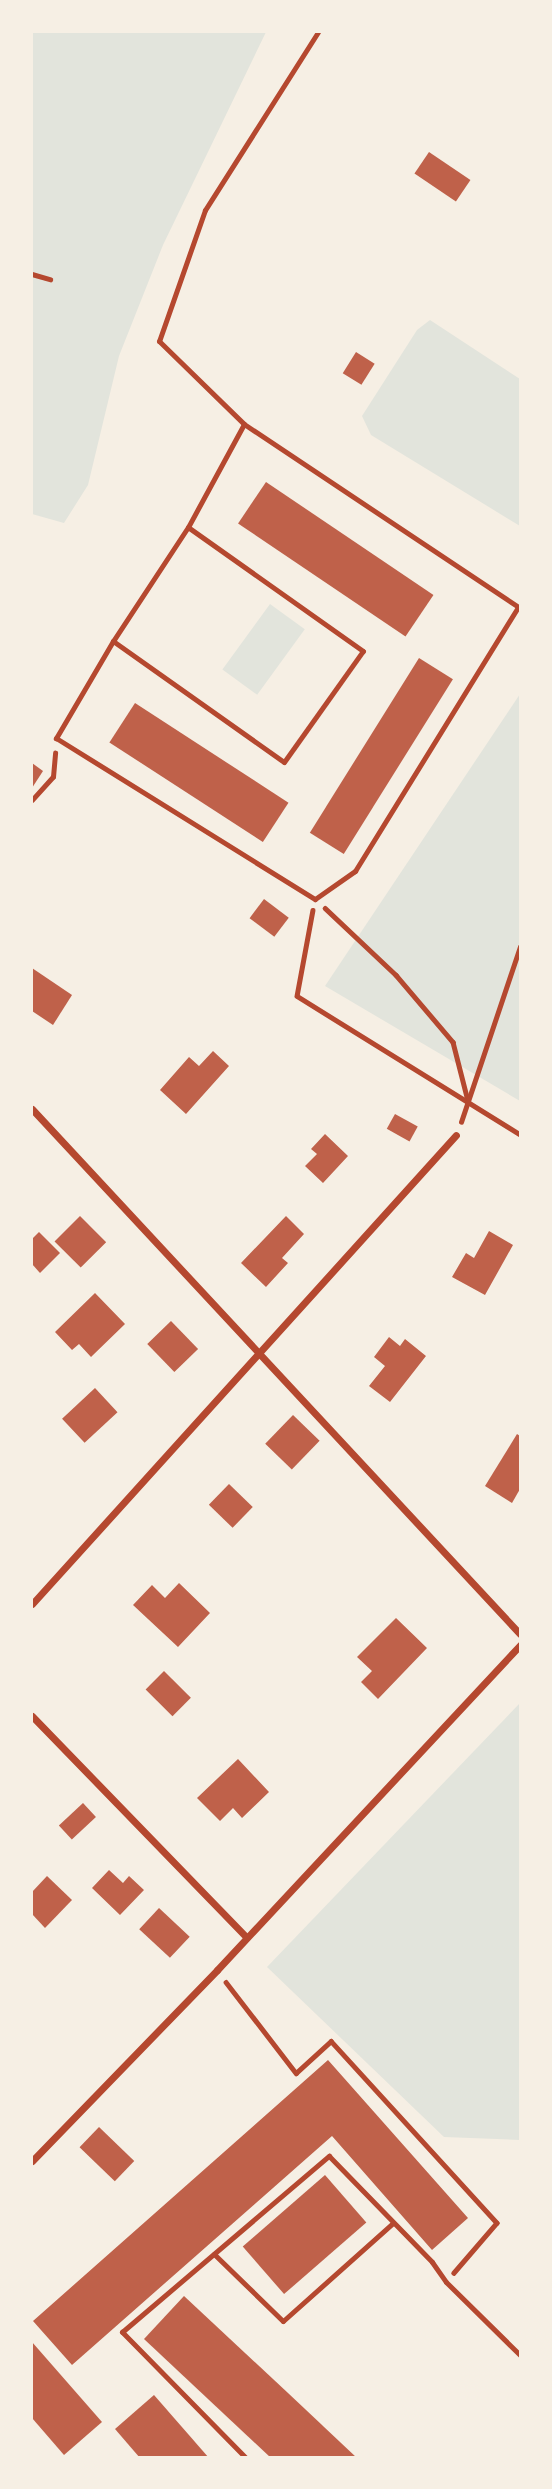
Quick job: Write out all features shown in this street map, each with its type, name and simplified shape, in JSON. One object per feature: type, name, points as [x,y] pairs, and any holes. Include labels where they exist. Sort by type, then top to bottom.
[{"type":"street","points":[[32,1109],[520,1634]]},
{"type":"street","points":[[32,1604],[261,1354],[456,1135]]},
{"type":"street","points":[[32,2161],[217,1970],[520,1645]]},
{"type":"street","points":[[32,1716],[246,1937]]},
{"type":"lane","points":[[244,424],[188,527],[113,641],[55,738],[315,899],[355,871],[519,607],[244,424],[159,341],[205,210],[318,32]]},
{"type":"lane","points":[[113,641],[284,762],[363,651],[188,527]]},
{"type":"lane","points":[[246,2458],[122,2332],[329,2155],[446,2282],[520,2355]]},
{"type":"lane","points":[[214,2253],[283,2320],[394,2223]]},
{"type":"path","points":[[32,274],[50,279]]},
{"type":"path","points":[[32,800],[53,777],[55,738]]},
{"type":"path","points":[[315,899],[396,975],[453,1042],[468,1102]]},
{"type":"path","points":[[315,899],[298,996],[520,1134]]},
{"type":"path","points":[[456,1135],[520,947]]},
{"type":"path","points":[[217,1970],[296,2073],[331,2042],[497,2223],[446,2282]]},
{"type":"shaded area","points":[[32,32],[266,32],[163,245],[119,356],[88,485],[64,523],[32,514]]},
{"type":"shaded area","points":[[430,320],[520,379],[520,526],[371,435],[362,416],[417,330]]},
{"type":"shaded area","points":[[270,604],[305,629],[257,695],[222,670]]},
{"type":"shaded area","points":[[520,694],[520,1101],[325,986]]},
{"type":"shaded area","points":[[520,1703],[520,2140],[444,2137],[267,1967]]},
{"type":"building","points":[[429,152],[470,180],[456,202],[414,174]]},
{"type":"building","points":[[356,352],[375,364],[361,385],[343,373]]},
{"type":"building","points":[[266,482],[433,595],[406,636],[238,523]]},
{"type":"building","points":[[419,658],[453,679],[344,854],[310,833]]},
{"type":"building","points":[[135,703],[288,803],[263,842],[109,742]]},
{"type":"building","points":[[32,763],[43,771],[32,788]]},
{"type":"building","points":[[264,899],[289,918],[274,937],[250,918]]},
{"type":"building","points":[[32,968],[72,995],[53,1025],[32,1011]]},
{"type":"building","points":[[213,1051],[229,1066],[186,1114],[160,1090],[189,1057],[199,1066]]},
{"type":"building","points":[[395,1114],[418,1127],[409,1141],[387,1129]]},
{"type":"building","points":[[325,1134],[348,1156],[323,1183],[305,1166],[317,1154],[311,1149]]},
{"type":"building","points":[[80,1216],[106,1242],[81,1268],[55,1241]]},
{"type":"building","points":[[286,1216],[304,1234],[282,1258],[288,1263],[266,1287],[241,1263]]},
{"type":"building","points":[[489,1231],[513,1245],[485,1295],[452,1277],[466,1253],[474,1258]]},
{"type":"building","points":[[39,1232],[60,1253],[40,1273],[32,1264],[32,1239]]},
{"type":"building","points":[[95,1293],[125,1324],[91,1357],[79,1344],[72,1350],[55,1332]]},
{"type":"building","points":[[171,1321],[198,1349],[174,1372],[147,1344]]},
{"type":"building","points":[[389,1337],[400,1346],[405,1339],[426,1356],[390,1402],[369,1386],[385,1366],[374,1357]]},
{"type":"building","points":[[95,1388],[118,1412],[85,1443],[62,1419]]},
{"type":"building","points":[[293,1415],[320,1441],[292,1469],[265,1444]]},
{"type":"building","points":[[517,1434],[520,1436],[520,1489],[512,1503],[485,1486]]},
{"type":"building","points":[[229,1484],[253,1507],[233,1528],[209,1505]]},
{"type":"building","points":[[179,1583],[210,1613],[178,1647],[133,1605],[152,1585],[165,1598]]},
{"type":"building","points":[[396,1618],[427,1648],[378,1699],[361,1682],[372,1671],[357,1657]]},
{"type":"building","points":[[164,1671],[191,1698],[172,1716],[146,1689]]},
{"type":"building","points":[[238,1759],[269,1792],[242,1818],[233,1808],[220,1821],[197,1798]]},
{"type":"building","points":[[83,1803],[96,1817],[72,1839],[59,1826]]},
{"type":"building","points":[[109,1870],[123,1883],[129,1876],[144,1890],[120,1915],[92,1888]]},
{"type":"building","points":[[47,1876],[72,1900],[45,1928],[32,1914],[32,1892]]},
{"type":"building","points":[[159,1908],[190,1937],[170,1958],[139,1929]]},
{"type":"building","points":[[328,2060],[468,2218],[432,2250],[332,2136],[72,2365],[33,2321]]},
{"type":"building","points":[[99,2127],[134,2161],[115,2181],[80,2147]]},
{"type":"building","points":[[325,2175],[366,2223],[284,2294],[243,2247]]},
{"type":"building","points":[[184,2296],[357,2458],[271,2458],[144,2339]]},
{"type":"building","points":[[32,2342],[102,2422],[64,2455],[32,2418]]},
{"type":"building","points":[[154,2395],[209,2458],[140,2458],[115,2429]]}]
